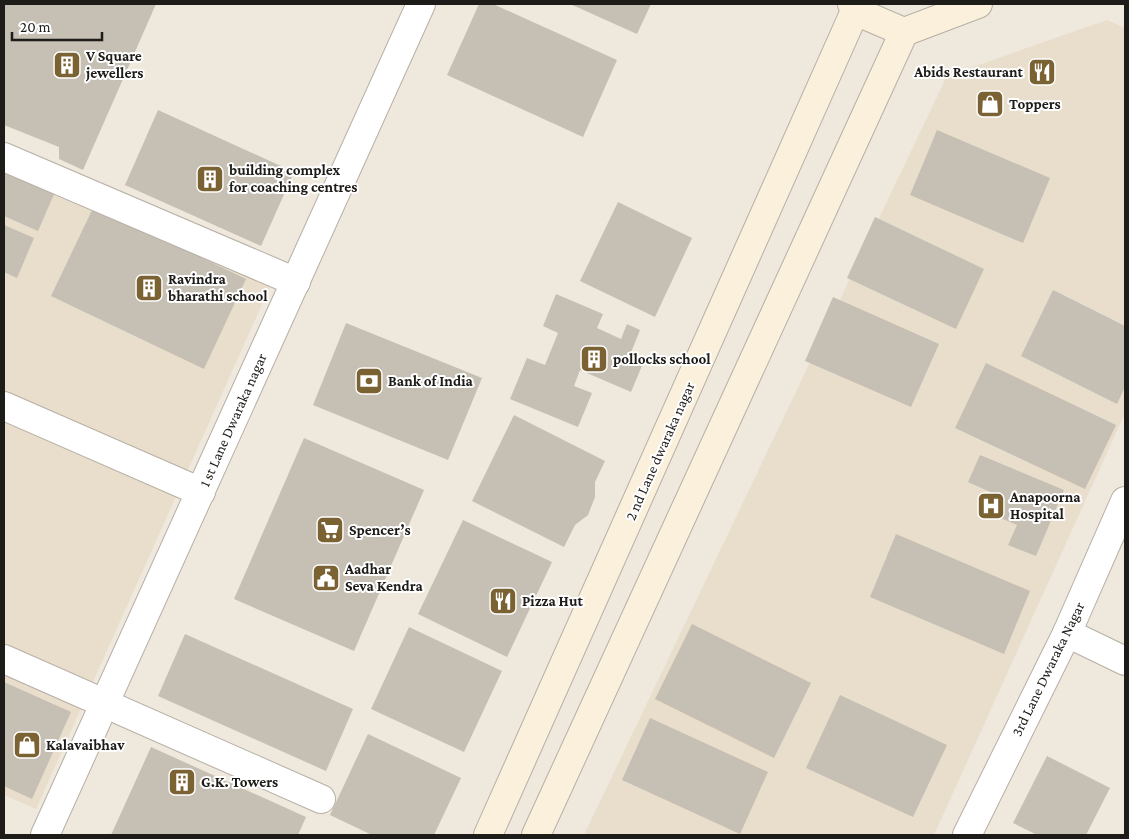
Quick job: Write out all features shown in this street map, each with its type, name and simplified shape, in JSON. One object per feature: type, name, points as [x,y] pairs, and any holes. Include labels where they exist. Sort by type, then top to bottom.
[{"type":"main road","points":[[536,835],[904,32],[978,4]]},
{"type":"main road","points":[[854,8],[904,32]]},
{"type":"main road","name":"2 nd Lane dwaraka nagar","points":[[488,835],[854,8]]},
{"type":"street","name":"1 st Lane Dwaraka nagar","points":[[45,835],[422,4]]},
{"type":"street","points":[[4,157],[296,282]]},
{"type":"street","points":[[4,406],[201,492]]},
{"type":"street","name":"3rd Lane Dwaraka Nagar","points":[[967,835],[1067,632],[1125,501]]},
{"type":"street","points":[[1067,632],[1125,662]]},
{"type":"street","points":[[4,659],[321,799]]},
{"type":"shaded area","points":[[1107,20],[1125,28],[1125,413],[934,835],[584,835],[947,76]]},
{"type":"shaded area","points":[[4,166],[272,282],[36,809],[4,795]]},
{"type":"building","name":"V Square jewellers","points":[[4,4],[156,4],[83,170],[59,159],[59,147],[4,125]]},
{"type":"building","points":[[479,4],[493,4],[617,60],[583,137],[447,75]]},
{"type":"building","points":[[570,4],[651,4],[637,34]]},
{"type":"building","name":"building complex for coaching centres","points":[[158,110],[294,172],[261,246],[125,185]]},
{"type":"building","points":[[937,130],[1050,178],[1023,243],[910,195]]},
{"type":"building","points":[[4,170],[55,192],[38,231],[4,216]]},
{"type":"building","points":[[618,202],[692,238],[655,317],[580,281]]},
{"type":"building","name":"Ravindra bharathi school","points":[[94,206],[246,279],[204,369],[51,296]]},
{"type":"building","points":[[875,217],[984,269],[956,329],[847,278]]},
{"type":"building","points":[[4,225],[34,238],[17,278],[4,272]]},
{"type":"building","points":[[1053,290],[1125,326],[1125,387],[1117,404],[1021,356]]},
{"type":"building","name":"pollocks school","points":[[556,294],[603,314],[597,328],[621,339],[627,324],[640,330],[630,355],[644,361],[631,392],[580,370],[574,386],[592,393],[578,427],[510,399],[527,358],[545,365],[558,333],[543,326]]},
{"type":"building","points":[[833,297],[939,344],[911,407],[805,361]]},
{"type":"building","points":[[346,323],[482,378],[448,460],[313,405]]},
{"type":"building","points":[[986,363],[1116,425],[1085,489],[955,428]]},
{"type":"building","points":[[514,415],[605,461],[595,482],[595,497],[588,515],[575,525],[564,547],[472,501]]},
{"type":"building","points":[[304,438],[424,490],[354,651],[234,599]]},
{"type":"building","points":[[980,455],[1064,490],[1036,556],[1008,545],[1017,525],[989,513],[997,495],[968,482]]},
{"type":"building","points":[[463,520],[552,562],[507,657],[418,614]]},
{"type":"building","points":[[896,534],[1030,591],[1004,654],[870,597]]},
{"type":"building","points":[[692,624],[811,683],[774,758],[655,699]]},
{"type":"building","points":[[409,627],[502,671],[464,752],[371,709]]},
{"type":"building","points":[[185,634],[353,709],[326,771],[158,696]]},
{"type":"building","points":[[4,682],[71,712],[32,799],[4,786]]},
{"type":"building","points":[[840,695],[947,745],[913,817],[806,768]]},
{"type":"building","points":[[650,718],[768,772],[740,834],[622,780]]},
{"type":"building","points":[[368,734],[461,778],[434,835],[372,835],[330,815]]},
{"type":"building","name":"G.K. Towers","points":[[151,747],[306,817],[298,835],[111,835]]},
{"type":"building","points":[[1047,756],[1110,788],[1086,835],[1037,835],[1013,823]]},
{"type":"place","name":"V Square jewellers","points":[[67,65]]},
{"type":"place","name":"Abids Restaurant","points":[[1042,72]]},
{"type":"place","name":"Toppers","points":[[990,104]]},
{"type":"place","name":"building complex for coaching centres","points":[[210,179]]},
{"type":"place","name":"Ravindra bharathi school","points":[[149,288]]},
{"type":"place","name":"pollocks school","points":[[594,359]]},
{"type":"place","name":"Bank of India","points":[[369,381]]},
{"type":"place","name":"Anapoorna Hospital","points":[[991,506]]},
{"type":"place","name":"Spencer’s","points":[[330,530]]},
{"type":"place","name":"Aadhar Seva Kendra","points":[[326,578]]},
{"type":"place","name":"Pizza Hut","points":[[503,601]]},
{"type":"place","name":"Kalavaibhav","points":[[27,745]]},
{"type":"place","name":"G.K. Towers","points":[[182,782]]}]
